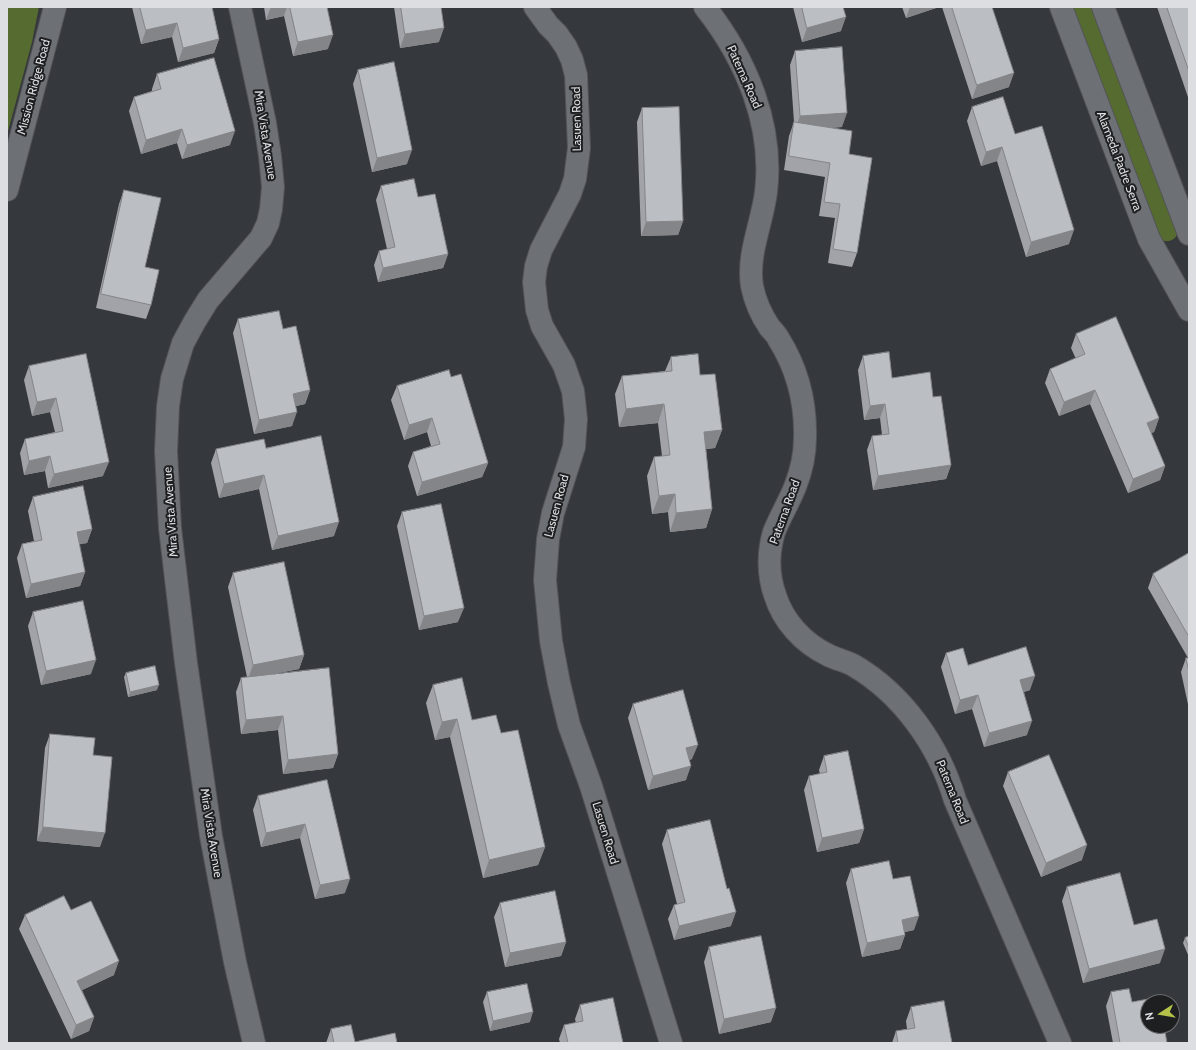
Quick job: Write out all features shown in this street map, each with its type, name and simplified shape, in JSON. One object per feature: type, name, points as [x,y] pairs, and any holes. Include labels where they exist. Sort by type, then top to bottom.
[{"type":"street","name":"Mission Ridge Road","points":[[7,190],[55,7]]},
{"type":"street","name":"Mira Vista Avenue","points":[[240,7],[265,123],[273,187],[271,209],[268,223],[261,238],[208,300],[183,342],[172,379],[168,406],[166,452],[170,528],[186,662],[211,836],[235,962],[254,1043]]},
{"type":"street","name":"Lasuen Road","points":[[535,7],[548,25],[557,34],[566,47],[572,60],[576,75],[579,148],[575,179],[570,194],[541,250],[536,266],[534,282],[537,310],[542,326],[564,365],[573,391],[576,419],[574,447],[553,513],[548,539],[545,580],[551,641],[569,725],[590,786],[671,1043]]},
{"type":"street","name":"Paterna Road","points":[[705,7],[716,21],[736,54],[756,98],[764,128],[767,160],[766,191],[761,222],[752,252],[752,283],[760,312],[768,326],[778,338],[794,370],[801,392],[805,416],[805,440],[802,463],[795,486],[774,532],[771,548],[771,580],[775,595],[790,624],[801,636],[826,654],[852,665],[878,683],[901,705],[921,729],[938,756],[955,800],[1060,1043]]},
{"type":"street","name":"Alameda Padre Serra","points":[[1061,7],[1149,239],[1189,310]]},
{"type":"street","points":[[1103,7],[1189,234]]},
{"type":"green space","points":[[7,7],[39,7],[32,42],[7,135]]},
{"type":"green space","points":[[1068,7],[1096,7],[1178,232],[1176,237],[1172,240],[1161,240]]},
{"type":"building","points":[[140,7],[212,7],[219,39],[183,48],[177,23],[146,30]]},
{"type":"building","points":[[290,7],[327,7],[333,35],[298,42]]},
{"type":"building","points":[[401,7],[441,7],[444,28],[405,34]]},
{"type":"building","points":[[802,7],[843,7],[846,17],[807,28]]},
{"type":"building","points":[[952,7],[992,7],[1014,73],[977,85]]},
{"type":"building","points":[[1167,7],[1189,7],[1189,71]]},
{"type":"building","points":[[842,47],[847,113],[800,116],[795,51]]},
{"type":"building","points":[[214,58],[235,131],[187,145],[182,129],[146,140],[134,97],[161,89],[157,74]]},
{"type":"building","points":[[394,62],[412,150],[377,158],[358,70]]},
{"type":"building","points":[[1003,97],[1015,134],[1042,126],[1074,230],[1031,242],[1002,147],[986,152],[972,107]]},
{"type":"building","points":[[679,107],[683,221],[646,222],[642,108]]},
{"type":"building","points":[[794,122],[852,131],[849,154],[872,158],[857,253],[833,249],[840,204],[824,202],[830,163],[789,156]]},
{"type":"building","points":[[414,179],[418,197],[435,194],[448,254],[383,268],[379,251],[395,247],[381,186]]},
{"type":"building","points":[[124,190],[161,198],[145,267],[159,270],[151,305],[101,294]]},
{"type":"building","points":[[279,311],[283,329],[296,326],[310,390],[293,394],[297,412],[259,420],[238,319]]},
{"type":"building","points":[[1116,317],[1159,418],[1147,423],[1165,466],[1133,479],[1095,390],[1064,402],[1050,369],[1085,354],[1076,334]]},
{"type":"building","points":[[889,352],[892,378],[930,372],[933,397],[941,396],[951,465],[878,476],[872,436],[889,434],[885,404],[870,406],[863,356]]},
{"type":"building","points":[[86,354],[109,462],[54,474],[50,456],[29,461],[25,439],[63,431],[56,398],[37,402],[29,366]]},
{"type":"building","points":[[698,354],[700,375],[715,374],[722,430],[704,432],[712,509],[676,513],[675,494],[659,496],[654,457],[670,455],[664,404],[626,409],[622,376],[672,371],[671,357]]},
{"type":"building","points":[[449,370],[451,377],[461,374],[488,463],[422,482],[413,452],[440,444],[432,418],[409,425],[397,386]]},
{"type":"building","points":[[321,436],[339,522],[278,536],[264,475],[224,484],[216,449],[264,439],[266,448]]},
{"type":"building","points":[[83,486],[92,529],[77,532],[85,572],[31,584],[22,544],[42,540],[33,497]]},
{"type":"building","points":[[441,504],[464,608],[424,616],[402,512]]},
{"type":"building","points":[[1189,553],[1189,637],[1153,574]]},
{"type":"building","points":[[284,562],[304,655],[253,665],[233,573]]},
{"type":"building","points":[[83,601],[96,660],[46,671],[33,612]]},
{"type":"building","points":[[1026,647],[1035,676],[1020,680],[1032,721],[989,733],[978,695],[960,700],[946,653],[963,648],[968,665]]},
{"type":"building","points":[[1186,658],[1189,658],[1189,671]]},
{"type":"building","points":[[155,666],[159,685],[130,692],[126,673]]},
{"type":"building","points":[[329,668],[338,754],[288,760],[283,716],[246,720],[241,678]]},
{"type":"building","points":[[462,678],[472,720],[496,715],[501,733],[518,730],[545,847],[489,860],[457,719],[442,722],[433,685]]},
{"type":"building","points":[[683,690],[698,745],[686,748],[691,766],[653,776],[633,704]]},
{"type":"building","points":[[50,734],[95,738],[93,755],[112,757],[105,833],[43,827]]},
{"type":"building","points":[[848,751],[864,829],[822,838],[809,776],[827,772],[824,756]]},
{"type":"building","points":[[1049,755],[1087,845],[1046,863],[1008,772]]},
{"type":"building","points":[[327,780],[350,879],[320,885],[305,824],[266,833],[258,796]]},
{"type":"building","points":[[710,820],[727,889],[729,888],[736,912],[679,926],[674,905],[685,902],[667,830]]},
{"type":"building","points":[[889,861],[893,879],[910,876],[919,916],[902,920],[905,935],[867,943],[851,869]]},
{"type":"building","points":[[1120,873],[1134,925],[1157,919],[1165,949],[1089,969],[1067,887]]},
{"type":"building","points":[[555,891],[566,942],[510,953],[500,903]]},
{"type":"building","points":[[64,896],[71,910],[91,901],[119,961],[77,981],[94,1017],[76,1025],[25,915]]},
{"type":"building","points":[[761,936],[776,1008],[724,1019],[709,947]]},
{"type":"building","points":[[1189,936],[1189,948],[1185,938]]},
{"type":"building","points":[[527,984],[533,1012],[493,1021],[487,992]]},
{"type":"building","points":[[1129,989],[1132,1002],[1140,1001],[1140,1034],[1165,1034],[1167,1043],[1120,1043],[1111,992]]},
{"type":"building","points":[[613,998],[623,1043],[568,1043],[564,1025],[583,1021],[580,1005]]},
{"type":"building","points":[[944,1001],[952,1043],[898,1043],[896,1031],[915,1028],[911,1007]]},
{"type":"building","points":[[351,1025],[355,1042],[395,1033],[397,1043],[334,1043],[331,1029]]}]
